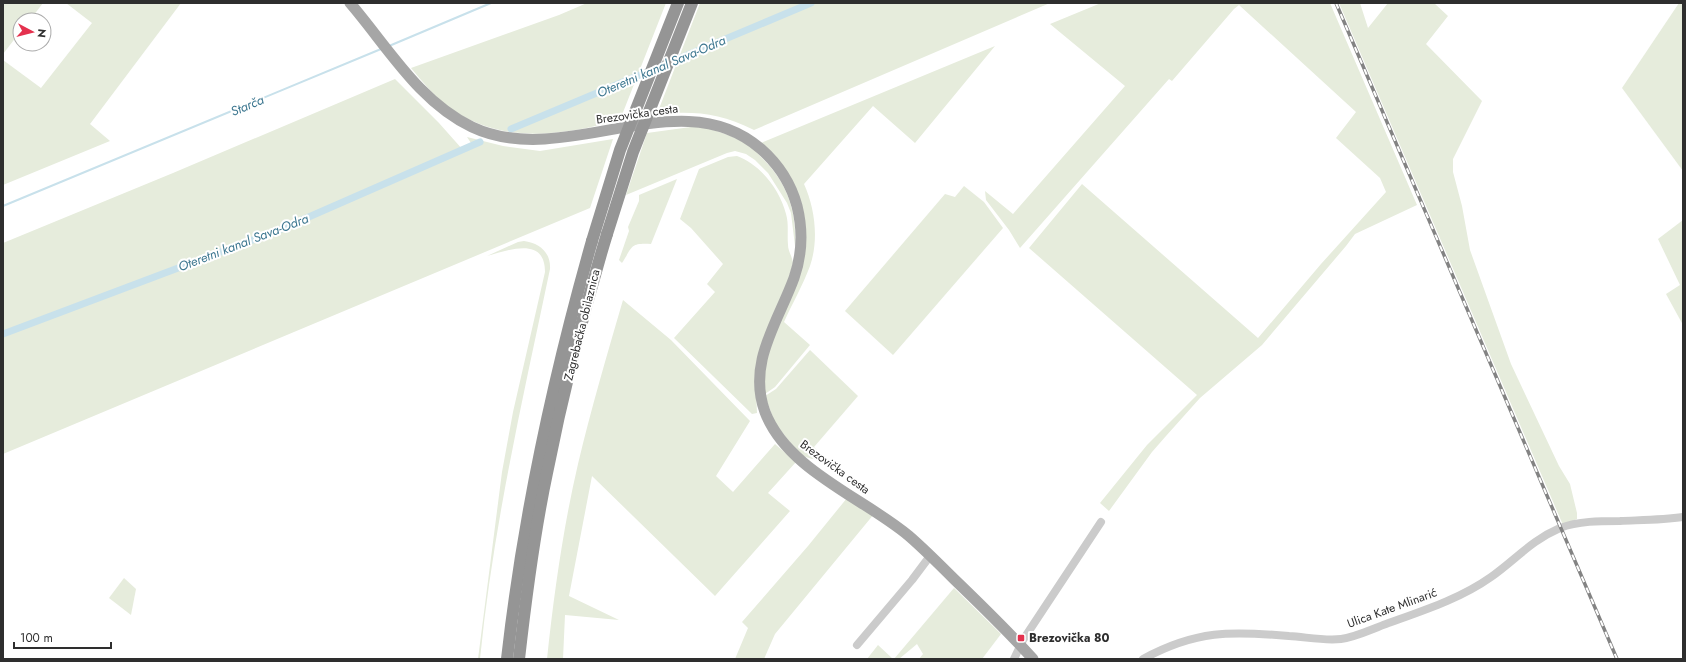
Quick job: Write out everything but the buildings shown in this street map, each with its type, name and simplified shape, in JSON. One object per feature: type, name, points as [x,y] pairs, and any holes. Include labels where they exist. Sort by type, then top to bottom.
[{"type":"highway","name":"Zagrebačka obilaznica","points":[[507,659],[520,564],[536,471],[560,359],[592,241],[620,150],[678,3]]},
{"type":"highway","name":"Zagrebačka obilaznica","points":[[519,659],[546,473],[572,360],[606,234],[633,152],[692,3]]},
{"type":"main road","name":"Brezovička cesta","points":[[350,3],[422,90],[444,110],[471,127],[495,135],[526,140],[555,139],[668,121],[698,121],[732,130],[766,154],[782,173],[791,189],[798,210],[801,235],[799,256],[794,276],[770,332],[762,359],[760,382],[765,413],[779,438],[795,455],[823,477],[895,525],[930,556],[1033,659]]},
{"type":"street","name":"Ulica Kate Mlinarić","points":[[1143,659],[1162,649],[1188,639],[1210,634],[1269,634],[1331,640],[1354,636],[1462,594],[1490,578],[1526,548],[1561,528],[1589,522],[1662,520],[1683,517]]},
{"type":"street","points":[[1014,659],[1020,645],[1101,522]]},
{"type":"street","points":[[857,645],[912,580],[930,556]]},
{"type":"green space","points":[[3,3],[43,3],[36,12],[12,12],[12,42],[3,54]]},
{"type":"green space","points":[[66,3],[181,3],[90,124],[110,141],[3,185],[3,60],[41,88],[92,23]]},
{"type":"green space","points":[[587,3],[666,3],[620,120],[598,126],[553,133],[531,134],[509,132],[488,127],[467,118],[447,106],[432,93],[411,68],[559,15]]},
{"type":"green space","points":[[700,3],[1050,3],[754,130],[730,120],[707,114],[657,114]]},
{"type":"green space","points":[[1101,3],[1330,3],[1417,205],[1355,234],[1262,345],[1200,398],[1166,436],[1152,452],[1109,511],[1100,503],[1147,445],[1197,395],[1029,248],[1082,184],[1258,338],[1321,264],[1386,192],[1380,178],[1336,138],[1356,112],[1239,5],[1172,81],[1169,79],[1020,248],[1009,230],[986,200],[985,191],[1013,214],[1125,86],[1050,24]]},
{"type":"green space","points":[[1339,3],[1360,3],[1368,28],[1388,3],[1434,3],[1448,16],[1426,44],[1482,101],[1453,159],[1453,172],[1462,206],[1470,250],[1511,364],[1559,466],[1570,484],[1577,519],[1563,525]]},
{"type":"green space","points":[[1679,3],[1683,3],[1683,171],[1622,88]]},
{"type":"green space","points":[[995,46],[915,143],[873,106],[804,184],[811,203],[813,214],[815,235],[813,256],[801,287],[784,322],[810,345],[775,387],[765,394],[765,364],[805,226],[761,143]]},
{"type":"green space","points":[[395,79],[439,123],[463,150],[473,146],[467,137],[503,146],[540,151],[613,139],[590,208],[3,454],[3,243]]},
{"type":"green space","points":[[698,126],[711,129],[749,145],[771,167],[789,198],[794,221],[795,246],[791,213],[787,203],[768,173],[755,160],[746,154],[735,151],[727,153],[626,195],[647,133]]},
{"type":"green space","points":[[737,156],[754,165],[768,179],[779,196],[787,218],[788,247],[793,263],[756,391],[757,413],[752,414],[674,338],[715,292],[707,284],[723,264],[691,228],[680,219],[699,169],[728,157]]},
{"type":"green space","points":[[677,179],[651,244],[635,245],[630,249],[622,263],[619,260],[629,231],[628,227],[639,201],[639,195]]},
{"type":"green space","points":[[964,186],[984,202],[1003,228],[893,355],[845,311],[945,194],[955,197]]},
{"type":"green space","points":[[1683,220],[1683,325],[1666,294],[1680,285],[1658,239]]},
{"type":"green space","points":[[524,241],[535,244],[543,249],[550,263],[550,269],[519,414],[493,561],[480,659],[478,659],[502,472],[513,412],[545,272],[543,261],[539,253],[532,250],[524,248],[515,249],[487,256],[518,242]]},
{"type":"green space","points":[[623,300],[671,340],[750,421],[716,476],[733,492],[775,444],[796,462],[768,493],[790,511],[715,596],[592,476],[569,596],[619,620],[565,615],[563,659],[547,659],[560,561],[573,488],[583,443]]},
{"type":"green space","points":[[810,350],[858,396],[814,447],[823,456],[812,459],[800,455],[775,423],[765,396],[776,389]]},
{"type":"green space","points":[[847,498],[874,514],[775,634],[764,659],[735,659],[748,628],[742,622],[808,546]]},
{"type":"green space","points":[[124,578],[136,589],[131,615],[109,598]]},
{"type":"green space","points":[[954,588],[1001,634],[982,659],[919,659],[923,654],[917,644],[899,659],[894,659]]},
{"type":"green space","points":[[878,645],[893,659],[867,659]]},
{"type":"waterway","name":"Starča","points":[[389,46],[491,3]]},
{"type":"waterway","name":"Oteretni kanal Sava-Odra","points":[[511,129],[811,3]]},
{"type":"waterway","name":"Starča","points":[[3,206],[381,49]]},
{"type":"waterway","name":"Oteretni kanal Sava-Odra","points":[[3,334],[279,230],[480,142]]},
{"type":"railway","points":[[1336,3],[1617,659]]},
{"type":"place","name":"Brezovička 80","points":[[1021,638]]}]
